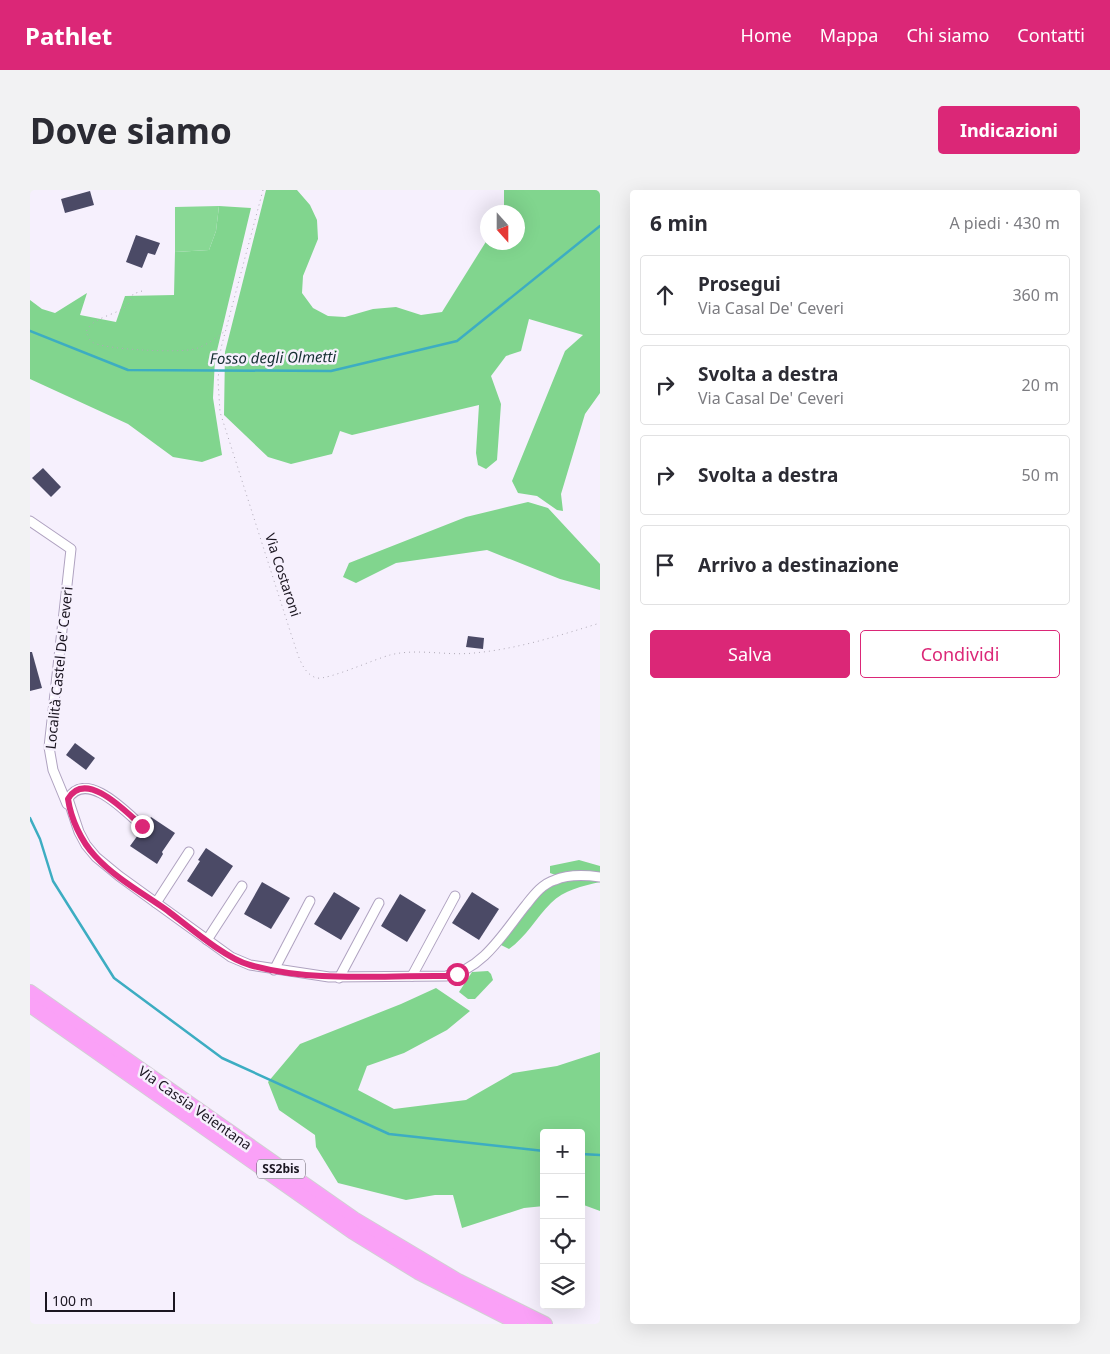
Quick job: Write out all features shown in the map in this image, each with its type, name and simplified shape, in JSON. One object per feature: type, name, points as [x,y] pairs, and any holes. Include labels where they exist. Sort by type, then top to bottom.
[{"type":"highway","name":"Via Cassia Veientana","points":[[30,992],[354,1219],[458,1281],[545,1324]]},
{"type":"highway","name":"Via Cassia Veientana","points":[[30,1005],[353,1232],[418,1272],[520,1324]]},
{"type":"street","name":"Località Castel De' Ceveri","points":[[30,521],[71,549],[49,747],[53,770],[79,832]]},
{"type":"street","points":[[142,826],[115,802],[95,790],[83,789],[70,796],[69,802],[79,832],[86,845],[96,857],[156,903],[239,962],[274,970],[339,978],[446,976],[466,971],[488,952],[543,886],[556,879],[572,876],[600,877]]},
{"type":"street","points":[[156,903],[189,852]]},
{"type":"street","points":[[207,940],[242,886]]},
{"type":"street","points":[[412,976],[455,896]]},
{"type":"street","points":[[274,970],[310,901]]},
{"type":"street","points":[[339,978],[379,903]]},
{"type":"path","name":"Via Costaroni","points":[[263,190],[221,348],[218,380],[220,412],[292,637],[305,670],[317,678],[326,677],[373,660],[402,653],[468,654],[497,651],[535,643],[600,623]]},
{"type":"path","points":[[142,291],[134,294],[127,306],[88,326],[86,332],[91,341],[119,349],[194,350],[210,343],[225,330]]},
{"type":"green space","points":[[266,190],[297,190],[310,205],[317,220],[318,239],[303,276],[302,293],[313,308],[328,316],[345,317],[373,309],[396,307],[421,315],[442,312],[481,250],[525,250],[525,205],[504,205],[504,190],[600,190],[600,393],[585,414],[561,494],[563,511],[557,510],[537,496],[518,493],[512,481],[565,351],[583,335],[529,319],[521,351],[506,356],[491,376],[501,404],[497,460],[486,469],[478,465],[476,453],[479,405],[352,435],[340,431],[332,454],[291,464],[268,457],[224,415],[225,352]]},
{"type":"green space","points":[[219,206],[216,231],[209,250],[175,252],[175,207]]},
{"type":"green space","points":[[219,206],[251,208],[215,359],[213,398],[222,455],[202,462],[173,457],[128,424],[30,379],[30,300],[42,309],[55,313],[87,293],[80,315],[116,322],[125,296],[174,295],[175,252],[209,250],[216,231]]},
{"type":"green space","points":[[528,502],[548,508],[600,564],[600,590],[560,579],[487,550],[396,563],[356,583],[343,577],[349,563],[466,517]]},
{"type":"green space","points":[[579,860],[600,866],[600,882],[580,887],[562,895],[551,903],[526,933],[509,949],[501,945],[512,926],[527,908],[561,877],[550,873],[550,866]]},
{"type":"green space","points":[[488,971],[493,980],[475,999],[468,999],[459,992],[472,972]]},
{"type":"green space","points":[[436,988],[470,1011],[447,1030],[404,1053],[367,1066],[358,1090],[394,1109],[466,1100],[513,1073],[557,1066],[600,1052],[600,1211],[585,1205],[585,1129],[540,1129],[540,1206],[524,1208],[462,1228],[453,1195],[435,1195],[406,1200],[338,1183],[316,1147],[315,1135],[279,1110],[268,1082],[300,1044]]},
{"type":"building","points":[[90,191],[94,205],[65,213],[61,199]]},
{"type":"building","points":[[136,235],[160,243],[155,255],[148,253],[142,268],[126,262]]},
{"type":"building","points":[[43,468],[61,487],[51,497],[32,478]]},
{"type":"building","points":[[468,636],[484,638],[483,649],[466,647]]},
{"type":"building","points":[[30,652],[32,652],[42,688],[30,691]]},
{"type":"building","points":[[75,743],[95,758],[86,770],[66,755]]},
{"type":"building","points":[[151,817],[175,833],[162,852],[163,854],[157,864],[130,846],[138,835],[147,830],[147,823]]},
{"type":"building","points":[[206,848],[233,866],[212,897],[187,881]]},
{"type":"building","points":[[262,882],[290,898],[271,929],[244,914]]},
{"type":"building","points":[[334,892],[360,908],[341,940],[314,924]]},
{"type":"building","points":[[472,892],[499,909],[479,940],[452,923]]},
{"type":"building","points":[[400,894],[426,910],[407,942],[381,926]]},
{"type":"waterway","name":"Fosso degli Olmetti","points":[[30,331],[128,370],[331,371],[457,341],[600,226]]},
{"type":"waterway","points":[[30,818],[40,839],[53,881],[114,978],[222,1058],[389,1134],[540,1151]]},
{"type":"waterway","points":[[585,1154],[600,1155]]},
{"type":"route","points":[[142,826],[115,802],[95,790],[77,790],[68,799],[79,832],[86,845],[96,857],[119,876],[239,962],[274,970],[339,978],[446,976],[457,974]]}]
